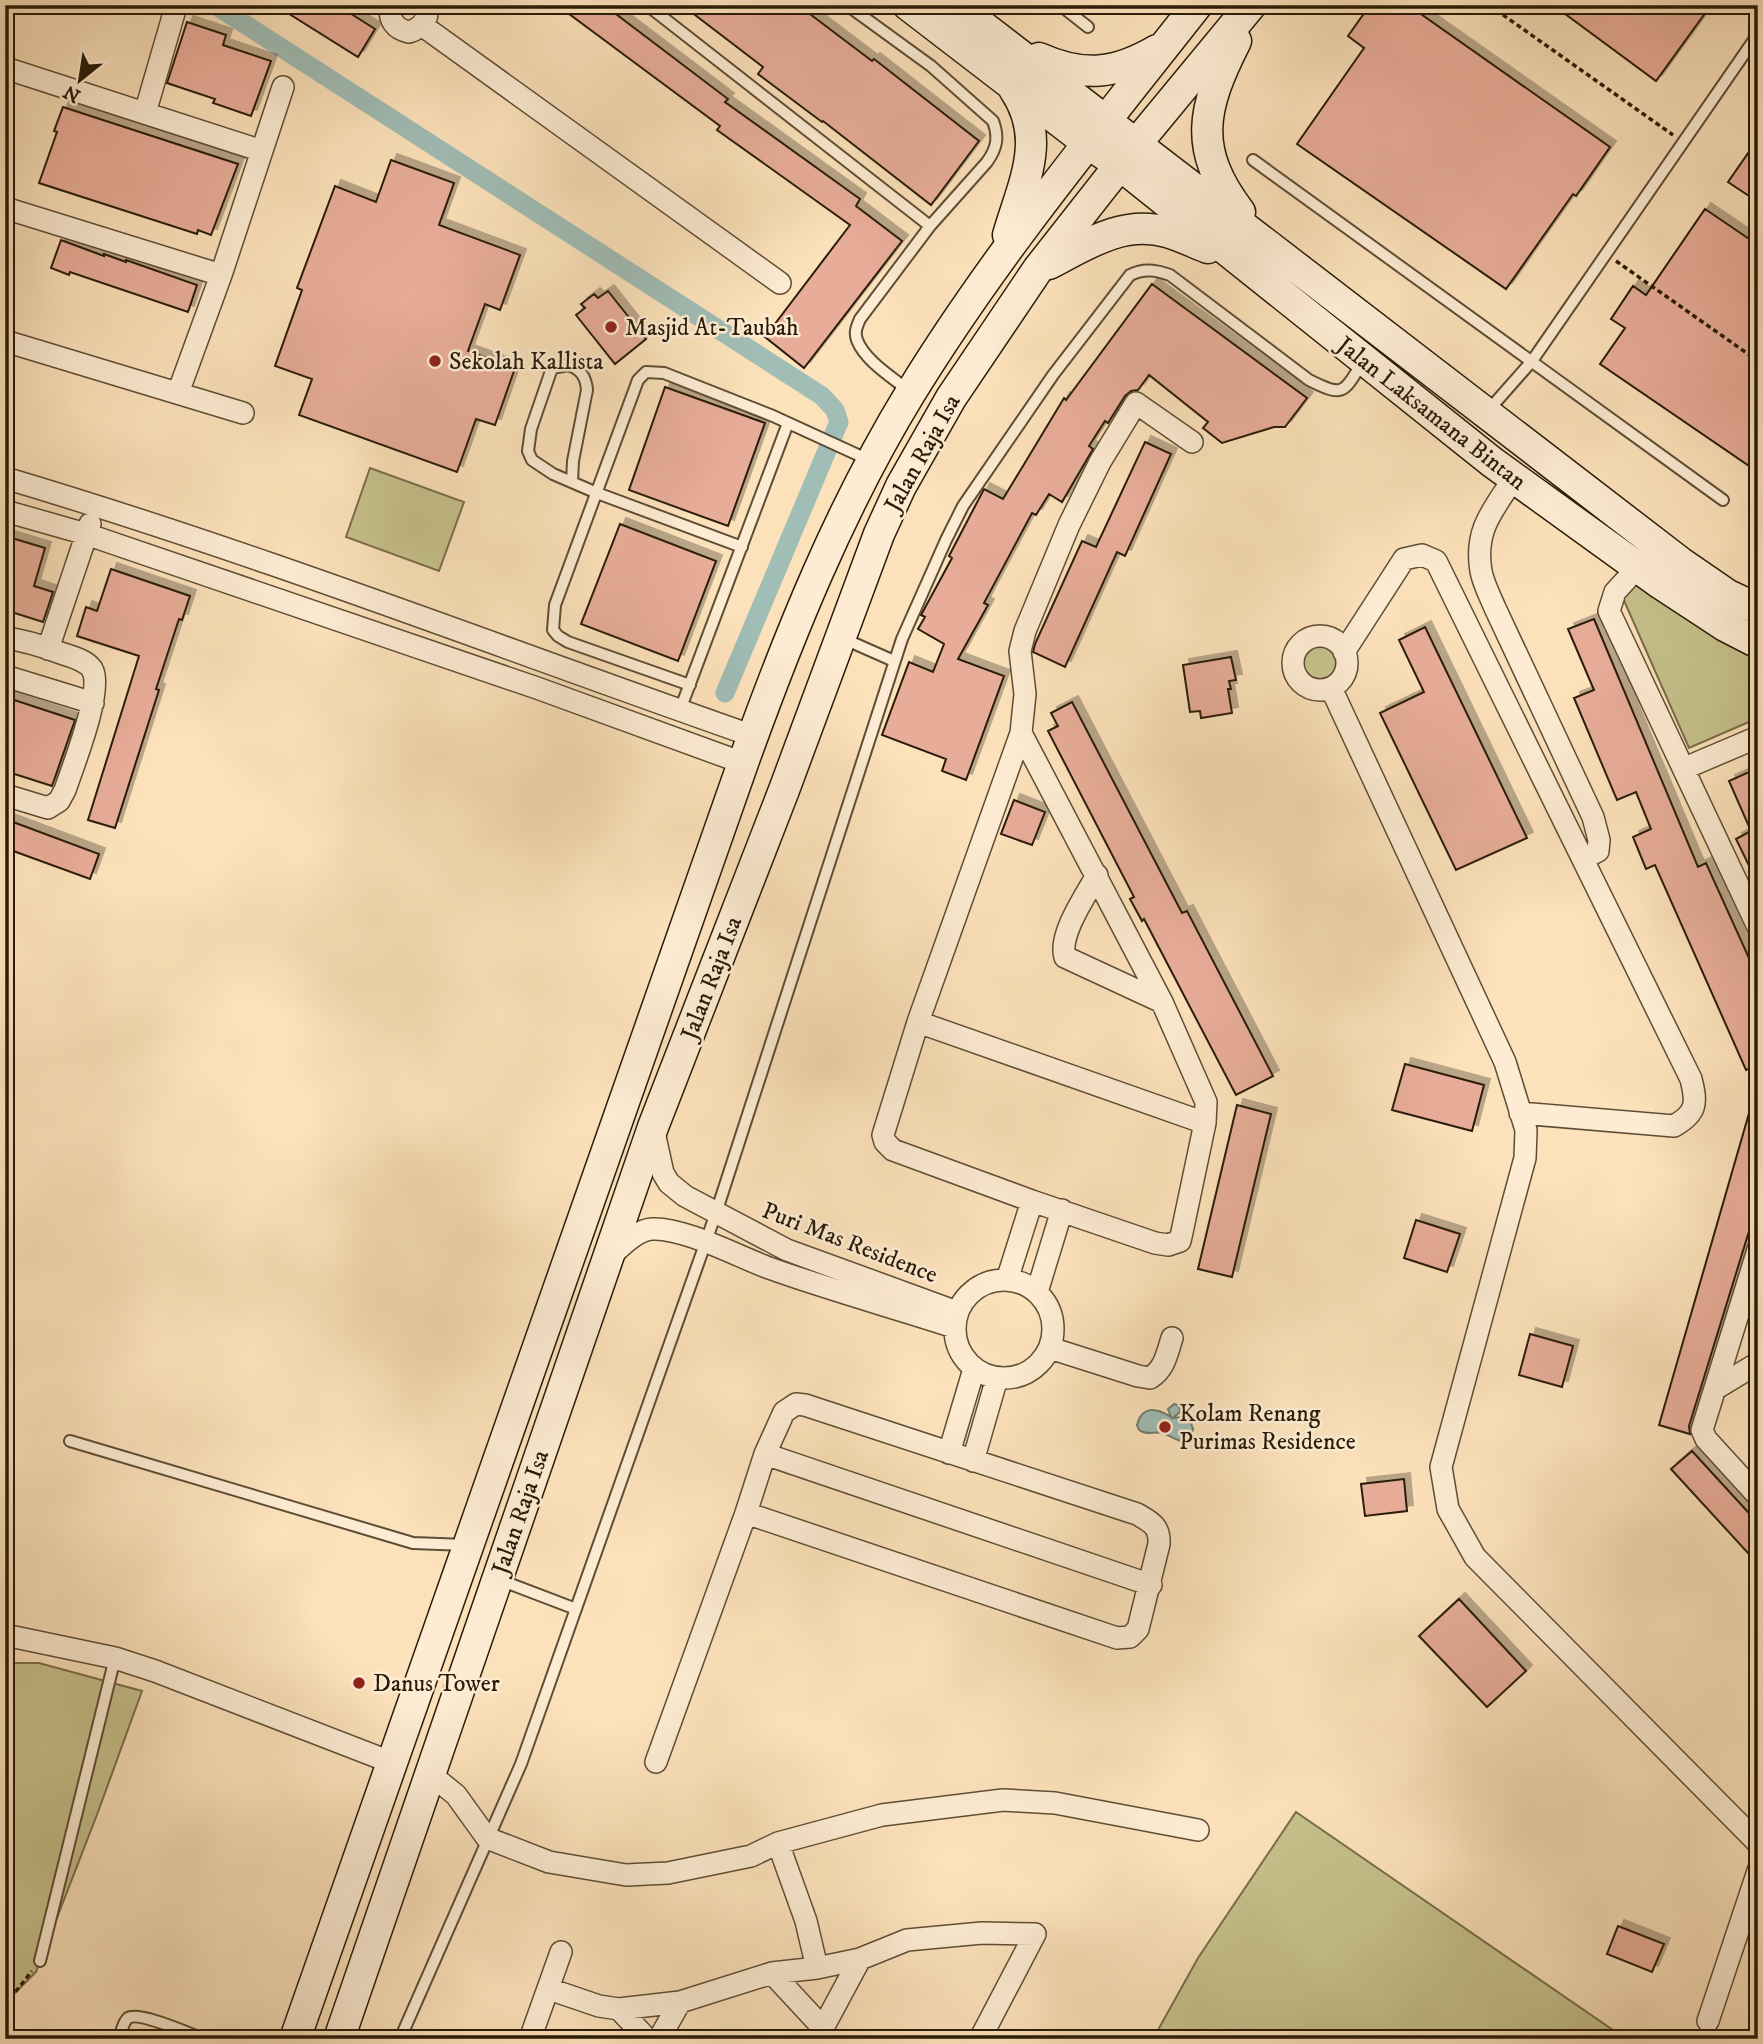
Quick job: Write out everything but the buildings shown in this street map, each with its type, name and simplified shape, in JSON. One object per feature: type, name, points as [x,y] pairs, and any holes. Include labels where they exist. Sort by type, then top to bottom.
[{"type":"main road","points":[[908,5],[1089,144],[1128,154]]},
{"type":"main road","points":[[955,5],[1107,120],[1128,154]]},
{"type":"main road","name":"Jalan Raja Isa","points":[[295,2039],[748,749],[798,619],[872,461],[911,393],[1002,255],[1197,5]]},
{"type":"main road","points":[[1253,5],[1221,70],[1208,113],[1207,135],[1216,178],[1261,240]]},
{"type":"main road","name":"Jalan Raja Isa","points":[[340,2039],[653,1126],[784,790],[879,534],[901,486],[951,398],[1038,269],[1128,154],[1253,5]]},
{"type":"main road","points":[[1007,43],[1050,63],[1074,70],[1098,71],[1128,66],[1166,44]]},
{"type":"main road","points":[[1002,255],[1028,173],[1031,131],[1028,113],[1007,80]]},
{"type":"main road","name":"Jalan Laksamana Bintan","points":[[1128,154],[1261,240],[1680,562],[1728,595],[1758,609]]},
{"type":"main road","name":"Jalan Laksamana Bintan","points":[[1128,154],[1238,260],[1464,440],[1637,568],[1725,626],[1758,643]]},
{"type":"main road","points":[[1038,269],[1096,239],[1133,228],[1168,232],[1238,260]]},
{"type":"main road","points":[[1464,440],[1485,414]]},
{"type":"main road","points":[[523,1388],[558,1401]]},
{"type":"street","points":[[385,8],[396,27],[410,32],[428,14],[780,283]]},
{"type":"street","points":[[145,113],[174,13]]},
{"type":"street","points":[[5,68],[262,151]]},
{"type":"street","points":[[178,393],[221,275],[283,87]]},
{"type":"street","points":[[5,208],[221,275]]},
{"type":"street","points":[[5,341],[243,414]]},
{"type":"street","points":[[1021,733],[1162,1002],[1206,1102],[1205,1123],[1180,1241],[1174,1244],[1155,1243],[1032,1202],[893,1150],[885,1142],[883,1135],[918,1022],[1021,733],[1025,694],[1021,642],[1069,525],[1100,462],[1136,403],[1192,442]]},
{"type":"street","points":[[5,478],[95,505],[547,661],[680,710],[748,749]]},
{"type":"street","points":[[1514,478],[1490,515],[1480,537],[1481,572],[1495,608],[1593,817],[1599,840],[1598,851],[1583,859]]},
{"type":"street","points":[[48,649],[95,505]]},
{"type":"street","points":[[5,510],[86,534],[537,688],[748,749]]},
{"type":"street","points":[[1345,652],[1333,640],[1316,637],[1307,640],[1295,653],[1294,672],[1298,680],[1314,690],[1331,688],[1344,677],[1345,652],[1404,559],[1422,555],[1436,561],[1691,1079],[1695,1097],[1694,1107],[1688,1118],[1674,1126],[1520,1113]]},
{"type":"street","points":[[1637,568],[1615,592],[1609,611],[1758,927]]},
{"type":"street","points":[[5,638],[85,662],[90,667],[96,683],[93,703],[65,790],[58,801],[48,808],[5,795]]},
{"type":"street","points":[[537,688],[547,661]]},
{"type":"street","points":[[5,676],[93,703]]},
{"type":"street","points":[[1331,688],[1505,1062],[1526,1130],[1525,1158],[1441,1467],[1448,1509],[1475,1557],[1758,1843]]},
{"type":"street","points":[[1685,768],[1758,737]]},
{"type":"street","points":[[1097,875],[1069,928],[1063,948],[1065,957],[1162,1002]]},
{"type":"street","points":[[918,1022],[1205,1123]]},
{"type":"street","name":"Puri Mas Residence","points":[[653,1126],[659,1162],[669,1183],[685,1196],[787,1250],[956,1319]]},
{"type":"street","points":[[1007,1280],[1032,1202]]},
{"type":"street","points":[[1037,1292],[1062,1210]]},
{"type":"street","name":"Puri Mas Residence","points":[[607,1259],[642,1231],[651,1229],[676,1233],[771,1268],[956,1319]]},
{"type":"street","points":[[1758,1250],[1702,1430],[1706,1439],[1758,1496]]},
{"type":"street","points":[[1007,1280],[1028,1286],[1037,1292],[1049,1308],[1054,1328],[1050,1348],[1041,1362],[1029,1372],[1013,1378],[997,1378],[975,1369],[959,1350],[956,1319],[963,1300],[982,1284],[1007,1280]]},
{"type":"street","points":[[1050,1348],[1150,1378],[1164,1363],[1172,1338]]},
{"type":"street","points":[[1715,1389],[1758,1363]]},
{"type":"street","points":[[949,1453],[975,1369]]},
{"type":"street","points":[[973,1461],[997,1378]]},
{"type":"street","points":[[656,1762],[765,1454],[784,1412],[796,1404],[1138,1514],[1156,1524],[1160,1535],[1151,1585],[1138,1629],[1130,1637],[1117,1638],[746,1513]]},
{"type":"street","points":[[765,1454],[1151,1585]]},
{"type":"street","points":[[5,1635],[115,1658],[155,1671],[393,1763]]},
{"type":"street","points":[[429,1773],[456,1795],[488,1838],[550,1862],[626,1875],[668,1872],[751,1856],[778,1843],[882,1815],[1003,1800],[1055,1803],[1198,1830]]},
{"type":"street","points":[[778,1843],[806,1921],[817,1968]]},
{"type":"street","points":[[1708,2021],[1758,1871]]},
{"type":"street","points":[[549,1989],[599,2006],[620,2008],[680,2002],[772,1973],[817,1968],[860,1959],[907,1940],[982,1933],[1035,1934],[980,2039]]},
{"type":"street","points":[[530,2039],[561,1951]]},
{"type":"street","points":[[772,1973],[820,2033],[860,1959]]},
{"type":"street","points":[[659,2039],[680,2002]]},
{"type":"street","points":[[620,2008],[647,2039]]},
{"type":"lane","points":[[647,5],[930,226]]},
{"type":"lane","points":[[847,5],[931,66],[993,121],[997,132],[995,151],[930,226],[860,319],[855,331],[866,354],[911,393]]},
{"type":"lane","points":[[1060,5],[1088,27]]},
{"type":"lane","points":[[1485,414],[1532,361],[1758,34]]},
{"type":"lane","points":[[1253,160],[1723,500]]},
{"type":"lane","points":[[400,2039],[521,1764],[716,1213],[894,661],[963,506],[1053,375],[1130,275],[1140,270],[1160,271],[1170,275],[1322,387],[1334,391],[1349,385],[1364,360]]},
{"type":"lane","points":[[572,481],[587,380],[575,367],[560,365],[552,368],[531,429],[528,451],[532,460],[540,467],[597,492],[742,547]]},
{"type":"lane","points":[[690,685],[568,642],[553,630],[555,605],[634,388],[646,372],[664,373],[788,423],[872,461]]},
{"type":"lane","points":[[680,710],[788,423]]},
{"type":"lane","points":[[839,636],[894,661]]},
{"type":"lane","points":[[70,1441],[413,1543],[469,1545]]},
{"type":"lane","points":[[498,1579],[576,1609]]},
{"type":"lane","points":[[40,1961],[115,1658]]},
{"type":"lane","points":[[119,2039],[125,2022],[135,2016],[204,2039]]},
{"type":"path","points":[[1489,5],[1683,142]]},
{"type":"path","points":[[1606,254],[1758,361]]},
{"type":"path","points":[[5,2006],[40,1961]]},
{"type":"shaded area","points":[[370,468],[464,502],[439,571],[346,537]]},
{"type":"shaded area","points":[[1635,584],[1723,635],[1758,647],[1758,718],[1689,748],[1622,596]]},
{"type":"shaded area","points":[[1319,646],[1331,651],[1336,663],[1331,675],[1319,680],[1307,675],[1302,663],[1307,651]]},
{"type":"shaded area","points":[[5,1663],[39,1663],[142,1691],[36,1972],[5,2003]]},
{"type":"shaded area","points":[[1296,1812],[1626,2039],[1153,2039],[1198,1958]]},
{"type":"water","name":"Kolam Renang Purimas Residence","points":[[1174,1404],[1178,1405],[1181,1411],[1173,1418],[1183,1417],[1191,1423],[1193,1429],[1190,1440],[1182,1441],[1162,1433],[1145,1433],[1139,1430],[1139,1419],[1146,1411],[1155,1410],[1171,1417],[1168,1409]]},
{"type":"waterway","points":[[215,5],[822,396],[835,410],[839,422],[725,693]]},
{"type":"place","name":"Masjid At-Taubah","points":[[611,327]]},
{"type":"place","name":"Sekolah Kallista","points":[[435,361]]},
{"type":"place","name":"Kolam Renang Purimas Residence","points":[[1165,1427]]},
{"type":"place","name":"Danus Tower","points":[[359,1683]]}]
